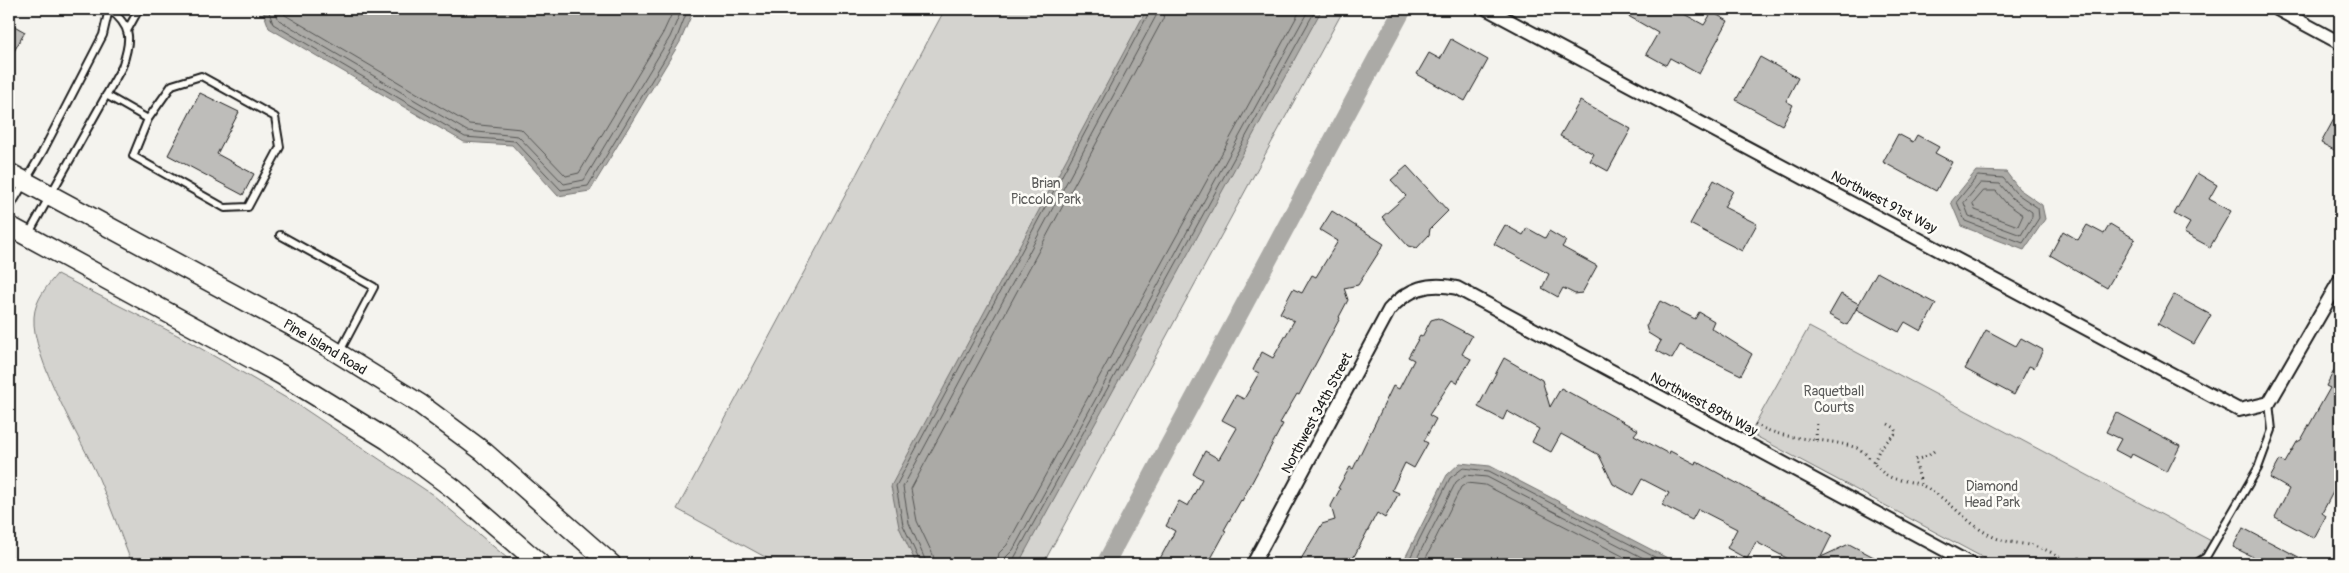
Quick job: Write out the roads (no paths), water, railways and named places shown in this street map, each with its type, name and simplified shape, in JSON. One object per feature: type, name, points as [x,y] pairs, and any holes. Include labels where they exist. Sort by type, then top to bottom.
[{"type":"main road","name":"Pine Island Road","points":[[17,177],[307,334],[420,404],[484,452],[611,564]]},
{"type":"main road","points":[[15,231],[282,375],[388,440],[454,489],[540,564]]},
{"type":"street","name":"Northwest 91st Way","points":[[1487,9],[2240,410],[2269,403]]},
{"type":"street","points":[[2277,9],[2340,43]]},
{"type":"street","points":[[2269,403],[2340,280]]},
{"type":"street","name":"Northwest 89th Way","points":[[1419,287],[1435,285],[1457,288],[1971,564]]},
{"type":"street","name":"Northwest 34th Street","points":[[1253,564],[1389,310],[1399,299],[1419,287]]},
{"type":"lane","points":[[9,209],[17,177],[103,35],[109,9],[121,18],[128,30]]},
{"type":"lane","points":[[15,231],[51,195],[122,67],[128,48],[128,30],[139,9]]},
{"type":"lane","points":[[201,76],[276,117],[280,147],[248,207],[225,208],[133,156],[148,119],[172,85],[201,76]]},
{"type":"lane","points":[[106,96],[148,119]]},
{"type":"lane","points":[[280,235],[374,287],[338,354]]},
{"type":"lane","points":[[2195,564],[2206,557],[2258,468],[2272,430],[2269,403]]},
{"type":"water","points":[[264,9],[694,9],[680,42],[590,191],[558,196],[512,145],[464,142],[269,28]]},
{"type":"water","points":[[1147,9],[1322,9],[1021,559],[1012,564],[916,563],[899,527],[891,486]]},
{"type":"water","points":[[1976,171],[2006,172],[2019,189],[2042,205],[2045,219],[2024,250],[1961,226],[1951,202]]},
{"type":"water","points":[[1460,463],[1490,466],[1679,564],[1402,564],[1447,475]]},
{"type":"waterway","points":[[1105,564],[1403,9]]},
{"type":"park label","name":"Brian Piccolo Park","points":[[1046,192]]},
{"type":"park label","name":"Raquetball Courts","points":[[1834,400]]},
{"type":"park label","name":"Diamond Head Park","points":[[1992,494]]}]
